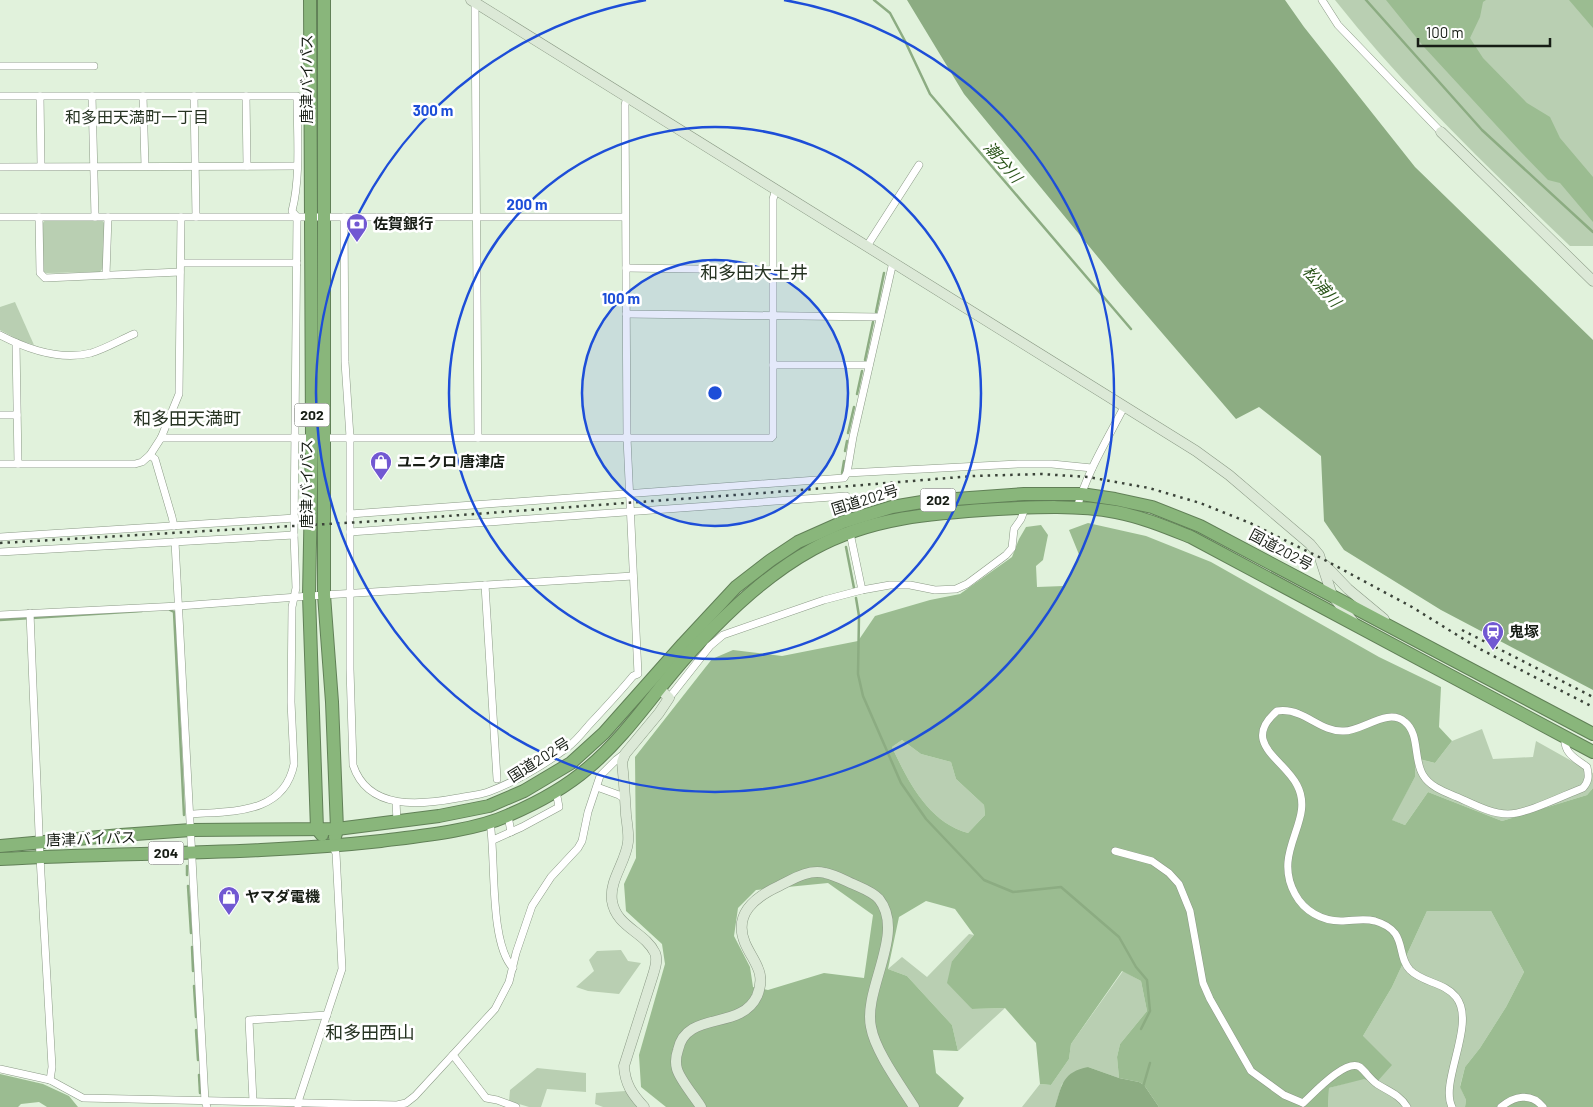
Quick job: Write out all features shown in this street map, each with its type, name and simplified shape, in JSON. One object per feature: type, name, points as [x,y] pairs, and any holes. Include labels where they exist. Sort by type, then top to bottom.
[{"type":"highway","name":"唐津バイパス","points":[[0,859],[332,846],[337,829],[332,702],[324,595],[318,438],[317,216],[310,0]]},
{"type":"highway","name":"唐津バイパス","points":[[317,216],[324,0]]},
{"type":"highway","name":"唐津バイパス","points":[[0,846],[191,830],[317,829],[308,596],[318,438]]},
{"type":"highway","name":"国道202号","points":[[317,829],[337,829],[439,816],[489,806],[524,791],[571,763],[604,733],[736,588],[771,560],[798,542],[843,522],[892,507],[928,501],[1024,494],[1081,494],[1115,499],[1152,508],[1200,526],[1593,734]]},
{"type":"highway","name":"国道202号","points":[[332,846],[441,833],[490,822],[508,816],[556,791],[589,767],[664,694],[694,649],[720,630],[748,595],[785,567],[814,548],[850,533],[892,520],[930,514],[1024,508],[1078,508],[1124,514],[1150,521],[1191,537],[1593,752]]},
{"type":"highway","points":[[317,829],[332,846]]},
{"type":"street","points":[[1322,0],[1338,25],[1441,132],[1593,281]]},
{"type":"street","points":[[473,1],[1196,451],[1229,475],[1310,544],[1319,554],[1332,595],[1356,626]]},
{"type":"street","points":[[473,1],[477,217],[478,438]]},
{"type":"street","points":[[0,66],[94,66]]},
{"type":"street","points":[[0,96],[297,96],[295,199],[292,211],[297,217],[294,535],[296,588],[293,597],[291,702],[294,764],[284,787],[275,797],[262,805],[246,810],[190,814]]},
{"type":"street","points":[[40,96],[41,166]]},
{"type":"street","points":[[92,96],[95,217]]},
{"type":"street","points":[[143,96],[145,166]]},
{"type":"street","points":[[194,96],[196,217]]},
{"type":"street","points":[[246,96],[247,166]]},
{"type":"street","points":[[0,1069],[50,1080],[82,1098],[206,1104],[253,1100],[298,1104],[397,1105],[406,1103],[415,1096],[495,1009],[509,982],[516,953],[535,900],[551,877],[578,848],[582,841],[588,812],[600,776],[625,754],[660,713],[664,694],[647,685],[638,674],[626,438],[625,105],[627,97]]},
{"type":"street","points":[[867,246],[919,165]]},
{"type":"street","points":[[0,166],[296,166]]},
{"type":"street","points":[[161,438],[770,438],[773,436],[773,199],[776,189]]},
{"type":"street","points":[[0,217],[626,217]]},
{"type":"street","points":[[39,217],[40,273],[45,278],[180,272]]},
{"type":"street","points":[[106,275],[108,217]]},
{"type":"street","points":[[0,464],[135,464],[142,462],[150,455],[161,438],[179,394],[181,217]]},
{"type":"street","points":[[344,217],[345,362],[350,438],[350,669],[353,765],[356,775],[375,794],[396,802],[422,803],[486,793],[520,778],[570,746],[633,676],[638,674]]},
{"type":"street","points":[[350,514],[844,478],[847,473],[853,437],[893,262]]},
{"type":"street","points":[[181,263],[297,263]]},
{"type":"street","points":[[626,268],[773,270]]},
{"type":"street","points":[[626,314],[880,317]]},
{"type":"street","points":[[0,335],[16,344],[53,355],[91,353],[134,334]]},
{"type":"street","points":[[16,344],[18,464]]},
{"type":"street","points":[[773,366],[869,365]]},
{"type":"street","points":[[1078,508],[1081,494],[1092,468],[1124,407]]},
{"type":"street","points":[[0,415],[17,415]]},
{"type":"street","points":[[150,455],[154,459],[174,526]]},
{"type":"street","points":[[847,473],[1018,464],[1052,464],[1092,468]]},
{"type":"street","points":[[350,532],[846,496]]},
{"type":"street","points":[[720,630],[862,590],[910,584],[935,590],[956,588],[967,584],[1006,555],[1012,548],[1014,529],[1022,519],[1024,508]]},
{"type":"street","points":[[0,537],[295,518]]},
{"type":"street","points":[[850,533],[862,590]]},
{"type":"street","points":[[0,552],[294,535]]},
{"type":"street","points":[[175,542],[206,1104]]},
{"type":"street","points":[[1322,563],[1348,589],[1397,630]]},
{"type":"street","points":[[0,615],[30,617],[351,593],[633,576]]},
{"type":"street","points":[[484,585],[497,779]]},
{"type":"street","points":[[30,617],[39,843],[52,1067],[50,1080]]},
{"type":"street","points":[[617,695],[628,706]]},
{"type":"street","points":[[1452,1107],[1449,1091],[1460,1040],[1462,1016],[1456,996],[1410,970],[1406,964],[1399,940],[1393,931],[1378,922],[1366,919],[1330,920],[1314,914],[1301,904],[1289,880],[1287,865],[1288,851],[1303,806],[1301,795],[1292,777],[1273,758],[1266,746],[1263,737],[1264,728],[1268,718],[1277,711],[1285,710],[1299,714],[1323,727],[1344,732],[1356,730],[1376,720],[1394,717],[1404,720],[1412,729],[1419,766],[1430,784],[1476,805],[1499,813],[1509,814],[1527,810],[1583,788],[1588,783],[1589,774],[1587,767],[1568,753],[1564,744],[1565,737]]},
{"type":"street","points":[[625,754],[622,762],[628,841],[625,855],[612,887],[612,900],[616,912],[623,922],[650,945],[655,954],[656,961],[624,1066],[628,1088],[644,1107]]},
{"type":"street","points":[[596,787],[625,799]]},
{"type":"street","points":[[493,840],[559,806],[556,791]]},
{"type":"street","points":[[486,793],[489,806]]},
{"type":"street","points":[[396,802],[397,821]]},
{"type":"street","points":[[508,816],[511,832]]},
{"type":"street","points":[[490,822],[493,840],[497,928],[507,962],[513,968]]},
{"type":"street","points":[[298,1104],[342,969],[336,853],[332,846]]},
{"type":"street","points":[[1115,851],[1152,861],[1169,873],[1179,884],[1190,911],[1203,984],[1251,1071],[1284,1095],[1304,1105],[1343,1068],[1352,1065],[1359,1067],[1374,1082],[1402,1098],[1407,1107]]},
{"type":"street","points":[[701,1107],[677,1070],[676,1058],[683,1036],[693,1028],[738,1015],[750,1006],[757,995],[760,981],[758,965],[745,943],[742,931],[744,915],[751,902],[804,874],[814,872],[826,873],[865,889],[878,898],[886,909],[888,923],[885,947],[871,1004],[870,1027],[878,1048],[914,1107]]},
{"type":"street","points":[[253,1100],[249,1020],[327,1015]]},
{"type":"street","points":[[453,1055],[486,1098],[498,1100],[516,1107]]},
{"type":"street","points":[[1501,1107],[1510,1100],[1521,1096],[1532,1098],[1543,1107]]},
{"type":"shaded area","points":[[1335,0],[1593,0],[1593,246],[1570,246],[1419,96]]},
{"type":"shaded area","points":[[1386,0],[1486,0],[1483,2],[1480,17],[1470,38],[1483,58],[1527,103],[1550,117],[1560,138],[1593,177],[1593,222],[1560,183],[1548,180],[1519,150],[1424,47]]},
{"type":"shaded area","points":[[1569,0],[1593,0],[1593,28]]},
{"type":"shaded area","points":[[46,219],[101,219],[105,224],[103,268],[100,272],[42,272],[42,224]]},
{"type":"shaded area","points":[[15,302],[34,345],[0,330],[0,307]]},
{"type":"shaded area","points":[[1088,523],[1146,536],[1211,562],[1379,657],[1441,687],[1439,727],[1452,741],[1435,763],[1415,758],[1415,777],[1392,820],[1405,825],[1428,792],[1502,821],[1587,795],[1593,788],[1593,1107],[1465,1107],[1466,1100],[1460,1087],[1465,1067],[1480,1048],[1506,1007],[1524,972],[1491,911],[1427,911],[1392,987],[1363,1036],[1392,1065],[1376,1083],[1364,1079],[1329,1088],[1328,1107],[1159,1107],[1144,1085],[1139,1082],[1119,1078],[1117,1057],[1120,1044],[1147,1011],[1141,981],[1122,971],[1071,1044],[1069,1059],[1051,1085],[1040,1084],[1036,1043],[1005,1008],[972,1009],[947,983],[952,961],[974,935],[955,909],[926,901],[899,917],[888,969],[907,976],[952,1025],[958,1051],[933,1050],[936,1073],[964,1098],[958,1107],[666,1107],[641,1087],[639,1055],[665,964],[662,944],[626,911],[624,884],[636,858],[635,757],[712,659],[733,650],[782,656],[858,641],[875,616],[930,600],[960,594],[1012,557],[1026,527],[1041,525],[1048,535],[1043,560],[1036,566],[1037,587],[1064,586],[1080,557],[1069,530]],"holes":[[[902,740],[921,754],[951,762],[956,779],[984,805],[985,815],[968,833],[954,828],[941,820],[921,799],[892,747]],[[828,883],[873,915],[864,978],[824,973],[768,990],[753,987],[750,967],[734,936],[738,908],[756,890]]]},
{"type":"shaded area","points":[[1482,729],[1493,759],[1533,757],[1536,741],[1593,773],[1593,788],[1587,795],[1502,821],[1428,792],[1405,825],[1391,820],[1415,777],[1415,758],[1435,763],[1452,741]]},
{"type":"shaded area","points":[[902,740],[921,754],[951,762],[956,779],[984,805],[985,815],[968,833],[954,828],[941,820],[921,799],[892,747]]},
{"type":"shaded area","points":[[1427,911],[1491,911],[1524,972],[1506,1007],[1480,1048],[1465,1067],[1460,1086],[1466,1100],[1465,1107],[1328,1107],[1329,1088],[1364,1078],[1363,1036],[1392,987]]},
{"type":"shaded area","points":[[969,934],[974,935],[952,961],[972,1009],[1005,1008],[958,1051],[952,1025],[907,976],[888,969],[902,957],[927,977]]},
{"type":"shaded area","points":[[621,950],[628,961],[641,963],[619,994],[588,991],[576,987],[594,971],[589,960],[597,951]]},
{"type":"shaded area","points":[[1123,971],[1141,981],[1147,1011],[1120,1044],[1117,1057],[1119,1078],[1088,1067],[1062,1084],[1055,1107],[1022,1107],[1040,1084],[1051,1085],[1069,1059],[1071,1044]]},
{"type":"shaded area","points":[[537,1068],[586,1073],[586,1092],[547,1089],[541,1107],[529,1107],[509,1101],[510,1090]]},
{"type":"shaded area","points":[[0,1074],[43,1084],[69,1096],[78,1107],[47,1107],[39,1102],[21,1104],[18,1107],[0,1107]]},
{"type":"shaded area","points":[[626,1091],[639,1107],[603,1107],[595,1104],[596,1093]]},
{"type":"water","name":"松浦川","points":[[907,0],[1285,0],[1304,27],[1415,167],[1593,340],[1593,690],[1441,610],[1344,550],[1324,521],[1321,456],[1259,407],[1236,419],[1120,284],[964,94]]},
{"type":"water","points":[[1088,1067],[1119,1078],[1139,1082],[1144,1085],[1159,1107],[1055,1107],[1062,1086],[1068,1076],[1073,1072]]},
{"type":"waterway","name":"潮分川","points":[[874,0],[890,13],[930,94],[1131,329]]},
{"type":"waterway","points":[[1366,0],[1482,130],[1593,232]]},
{"type":"waterway","points":[[876,312],[884,273]]},
{"type":"waterway","points":[[865,360],[873,322]]},
{"type":"waterway","points":[[857,394],[862,371]]},
{"type":"waterway","points":[[848,433],[854,407]]},
{"type":"waterway","points":[[845,451],[847,441]]},
{"type":"waterway","points":[[842,473],[844,461]]},
{"type":"waterway","points":[[840,510],[841,502]]},
{"type":"waterway","points":[[846,547],[854,588]]},
{"type":"waterway","points":[[856,598],[859,616],[858,674],[863,696],[901,783],[926,819],[984,880],[1013,892],[1061,887],[1119,937],[1136,967],[1147,980],[1150,1011],[1141,1029]]},
{"type":"waterway","points":[[170,610],[174,612],[184,815]]},
{"type":"waterway","points":[[0,620],[142,611]]},
{"type":"waterway","points":[[187,866],[187,875]]},
{"type":"waterway","points":[[188,886],[191,933]]},
{"type":"waterway","points":[[192,947],[193,971]]},
{"type":"waterway","points":[[194,986],[196,1017]]},
{"type":"waterway","points":[[196,1030],[198,1060]]},
{"type":"waterway","points":[[1143,1087],[1150,1063]]},
{"type":"waterway","points":[[199,1075],[200,1093]]},
{"type":"railway","points":[[0,543],[379,521],[973,476],[1041,474],[1088,477],[1149,488],[1200,503],[1250,523],[1321,558],[1412,607],[1478,648],[1593,707]]},
{"type":"railway","points":[[1462,630],[1593,697]]},
{"type":"place","name":"佐賀銀行","points":[[357,243]]},
{"type":"place","name":"ユニクロ 唐津店","points":[[381,481]]},
{"type":"place","name":"鬼塚","points":[[1493,651]]},
{"type":"place","name":"ヤマダ電機","points":[[229,916]]},
{"type":"district","name":"和多田天満町一丁目","points":[[137,117]]},
{"type":"district","name":"和多田大土井","points":[[754,273]]},
{"type":"district","name":"和多田天満町","points":[[187,419]]},
{"type":"district","name":"和多田西山","points":[[370,1033]]}]
